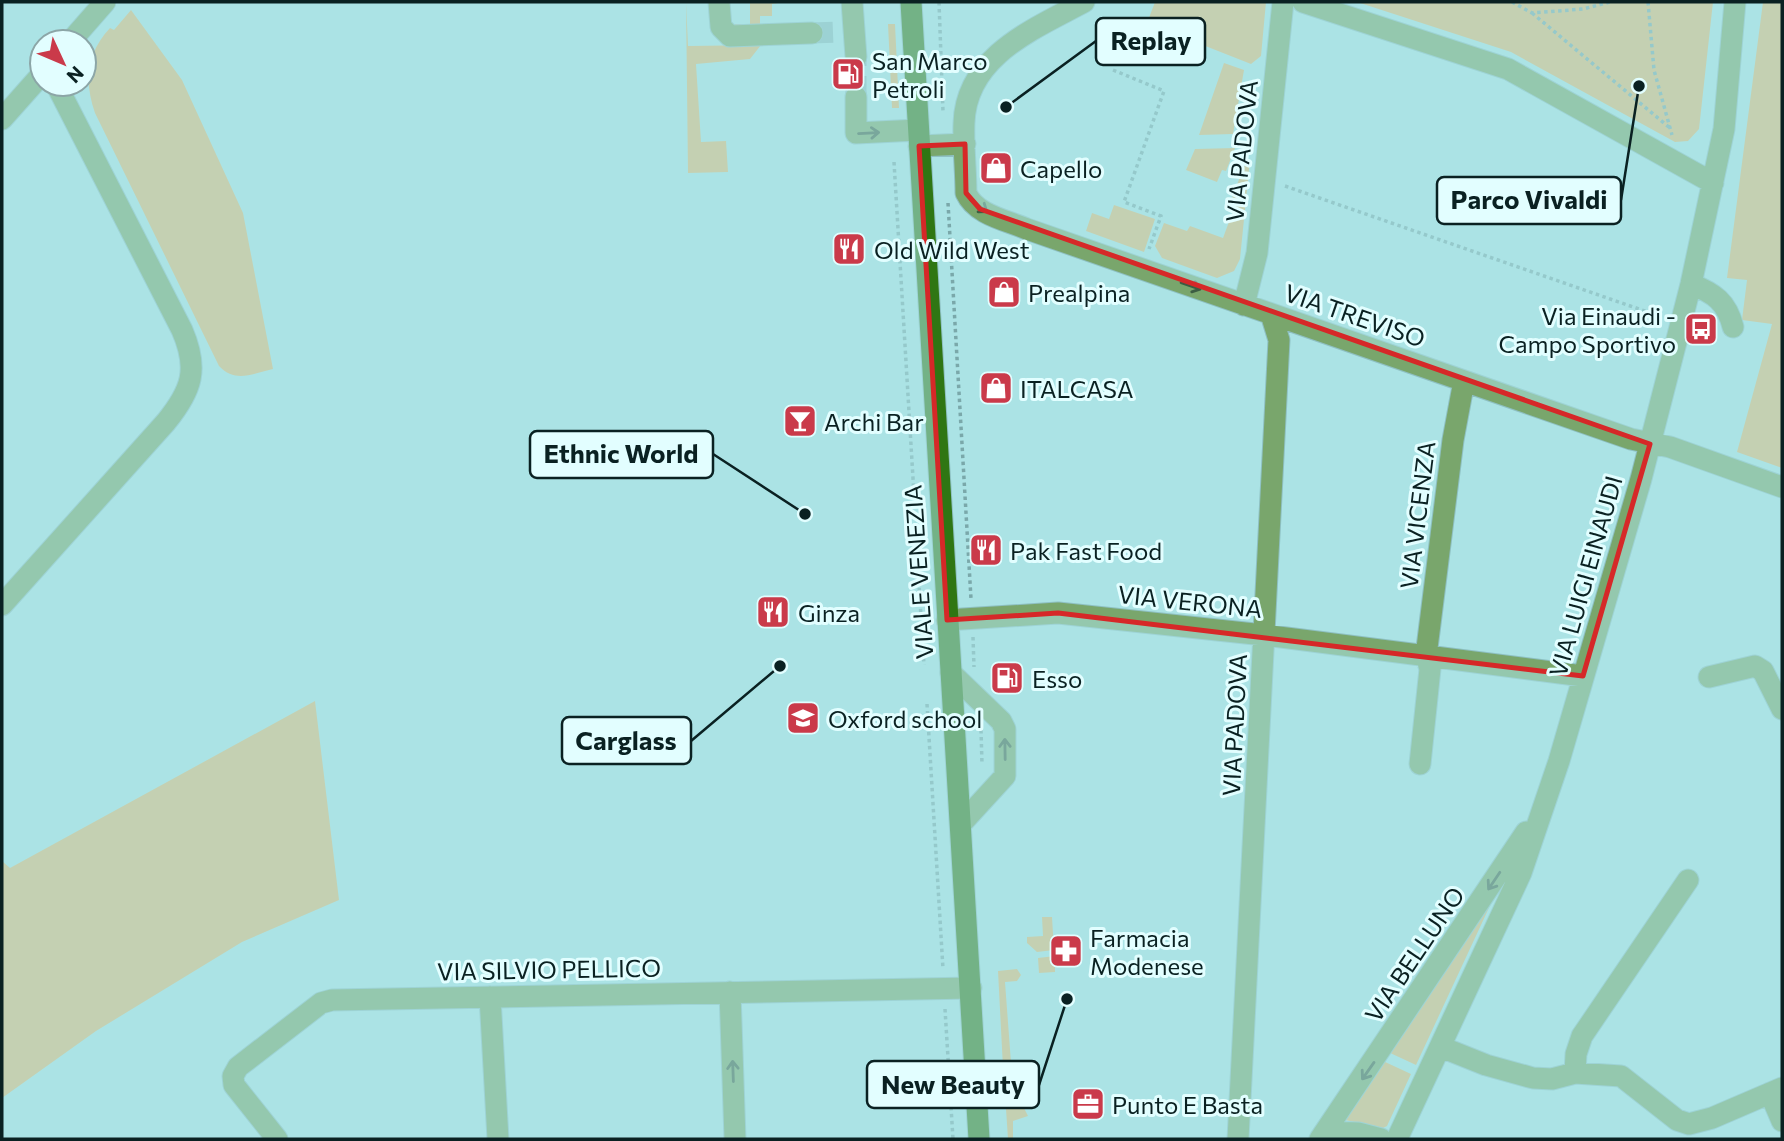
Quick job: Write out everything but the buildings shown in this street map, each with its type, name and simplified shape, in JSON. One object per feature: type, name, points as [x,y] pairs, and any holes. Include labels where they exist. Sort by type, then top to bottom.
[{"type":"main road","name":"VIALE VENEZIA","points":[[911,2],[979,1139]]},
{"type":"street","points":[[82,28],[105,2]]},
{"type":"street","points":[[719,2],[720,21],[725,32],[735,36],[812,33]]},
{"type":"street","points":[[852,2],[846,32],[856,57]]},
{"type":"street","name":"VIA TREVISO","points":[[1084,2],[1017,37],[984,68],[967,102],[964,123],[967,193],[971,203],[980,209],[1244,305],[1782,487]]},
{"type":"street","name":"VIA PADOVA","points":[[1244,305],[1255,263],[1283,2]]},
{"type":"street","points":[[1303,2],[1508,69],[1713,183]]},
{"type":"street","name":"VIA LUIGI EINAUDI","points":[[1397,1139],[1511,895],[1545,804],[1650,444],[1691,284],[1724,129],[1735,2]]},
{"type":"street","points":[[2,119],[28,90]]},
{"type":"street","points":[[856,97],[856,133],[965,144]]},
{"type":"street","points":[[2,605],[166,422],[187,391],[192,375],[192,360],[182,330],[63,98]]},
{"type":"street","points":[[1691,284],[1720,299],[1730,313],[1733,327]]},
{"type":"street","name":"VIA PADOVA","points":[[1238,1139],[1279,340],[1271,314]]},
{"type":"street","name":"VIA VICENZA","points":[[1426,656],[1453,440],[1464,381]]},
{"type":"street","name":"VIA VERONA","points":[[947,620],[1058,613],[1265,635],[1583,676]]},
{"type":"street","points":[[1420,764],[1430,669],[1426,656]]},
{"type":"street","points":[[1709,677],[1755,666],[1763,671],[1782,709]]},
{"type":"street","points":[[951,673],[1001,721],[1005,729],[1005,776],[961,824]]},
{"type":"street","name":"VIA BELLUNO","points":[[1323,1135],[1545,804]]},
{"type":"street","points":[[1575,1073],[1576,1054],[1582,1036],[1688,880]]},
{"type":"street","name":"VIA SILVIO PELLICO","points":[[277,1139],[234,1085],[233,1076],[238,1067],[321,1003],[341,998],[971,988]]},
{"type":"street","points":[[730,992],[735,1139]]},
{"type":"street","points":[[490,997],[498,1139]]},
{"type":"street","points":[[1441,1047],[1486,1065],[1533,1078],[1552,1079],[1575,1073],[1621,1076],[1677,1120],[1689,1124],[1712,1118],[1776,1090],[1782,1121]]},
{"type":"street","name":"VIA BELLUNO","points":[[1323,1135],[1358,1133],[1381,1139]]},
{"type":"path","points":[[939,2],[943,117]]},
{"type":"path","points":[[1512,2],[1532,13],[1670,128]]},
{"type":"path","points":[[1532,13],[1583,9],[1610,2]]},
{"type":"path","points":[[1648,2],[1654,70],[1675,142]]},
{"type":"path","points":[[1113,70],[1164,91],[1124,202],[1161,216],[1147,255]]},
{"type":"path","points":[[894,162],[914,495]]},
{"type":"path","points":[[1279,184],[1667,319]]},
{"type":"path","points":[[947,200],[971,599]]},
{"type":"path","points":[[916,523],[916,530]]},
{"type":"path","points":[[917,553],[924,665]]},
{"type":"path","points":[[927,704],[943,978]]},
{"type":"path","points":[[945,1006],[953,1139]]},
{"type":"highlighted area","points":[[965,144],[966,193],[980,209],[1650,444],[1583,676],[1058,613],[947,620],[919,146]]},
{"type":"shaded area","points":[[686,2],[688,46],[761,45],[750,59],[696,64],[701,142],[726,141],[728,172],[688,173]]},
{"type":"shaded area","points":[[750,2],[785,2],[772,4],[772,16],[760,16],[760,31],[734,27],[734,24],[750,24]]},
{"type":"shaded area","points":[[1155,2],[1266,2],[1261,56],[1251,64],[1147,23]]},
{"type":"shaded area","points":[[1357,2],[1713,2],[1699,129],[1688,141],[1675,142],[1511,52]]},
{"type":"shaded area","points":[[1763,2],[1782,2],[1782,468],[1737,452],[1772,324],[1742,320],[1747,280],[1727,278]]},
{"type":"shaded area","points":[[131,10],[182,80],[243,213],[273,369],[238,376],[219,366],[95,113],[91,98],[98,98],[98,45],[110,28],[114,30]]},
{"type":"shaded area","points":[[888,24],[895,24],[899,108],[892,108]]},
{"type":"shaded area","points":[[1224,63],[1244,70],[1233,134],[1199,135]]},
{"type":"shaded area","points":[[1235,148],[1226,171],[1222,170],[1217,182],[1186,170],[1195,149]]},
{"type":"shaded area","points":[[1250,160],[1240,259],[1234,271],[1217,278],[1162,258],[1155,246],[1164,223],[1187,231],[1190,226],[1223,238],[1237,200],[1232,197],[1246,162]]},
{"type":"shaded area","points":[[1114,205],[1155,219],[1144,252],[1086,231],[1092,213],[1109,219]]},
{"type":"shaded area","points":[[315,701],[339,900],[242,942],[96,1031],[2,1098],[2,861],[10,868]]},
{"type":"shaded area","points":[[1494,897],[1416,1065],[1388,1052]]},
{"type":"shaded area","points":[[1042,917],[1052,917],[1054,950],[1037,952],[1027,943],[1027,937],[1043,936]]},
{"type":"shaded area","points":[[1055,956],[1055,972],[1039,973],[1038,958]]},
{"type":"shaded area","points":[[1017,969],[1021,975],[1017,981],[1005,982],[1012,1076],[1023,1077],[1027,1082],[1024,1085],[1004,1087],[998,971]]},
{"type":"shaded area","points":[[1383,1061],[1411,1074],[1387,1126],[1383,1128],[1345,1120]]},
{"type":"shaded area","points":[[1024,1108],[1028,1116],[1013,1121],[1013,1139],[1008,1139],[1006,1109]]},
{"type":"tunnel","points":[[812,33],[838,32]]},
{"type":"tunnel","points":[[856,57],[856,97]]},
{"type":"place","name":"San Marco Petroli","points":[[848,74]]},
{"type":"place","name":"Parco Vivaldi","points":[[1639,86]]},
{"type":"place","name":"Replay","points":[[1006,107]]},
{"type":"place","name":"Capello","points":[[996,168]]},
{"type":"place","name":"Old Wild West","points":[[849,249]]},
{"type":"place","name":"Prealpina","points":[[1004,292]]},
{"type":"place","name":"Via Einaudi - Campo Sportivo","points":[[1701,329]]},
{"type":"place","name":"ITALCASA","points":[[996,388]]},
{"type":"place","name":"Archi Bar","points":[[800,421]]},
{"type":"place","name":"Ethnic World","points":[[805,514]]},
{"type":"place","name":"Pak Fast Food","points":[[986,550]]},
{"type":"place","name":"Ginza","points":[[773,612]]},
{"type":"place","name":"Carglass","points":[[780,666]]},
{"type":"place","name":"Esso","points":[[1007,678]]},
{"type":"place","name":"Oxford school","points":[[803,718]]},
{"type":"place","name":"Farmacia Modenese","points":[[1066,951]]},
{"type":"place","name":"New Beauty","points":[[1067,999]]},
{"type":"place","name":"Punto E Basta","points":[[1088,1104]]}]
